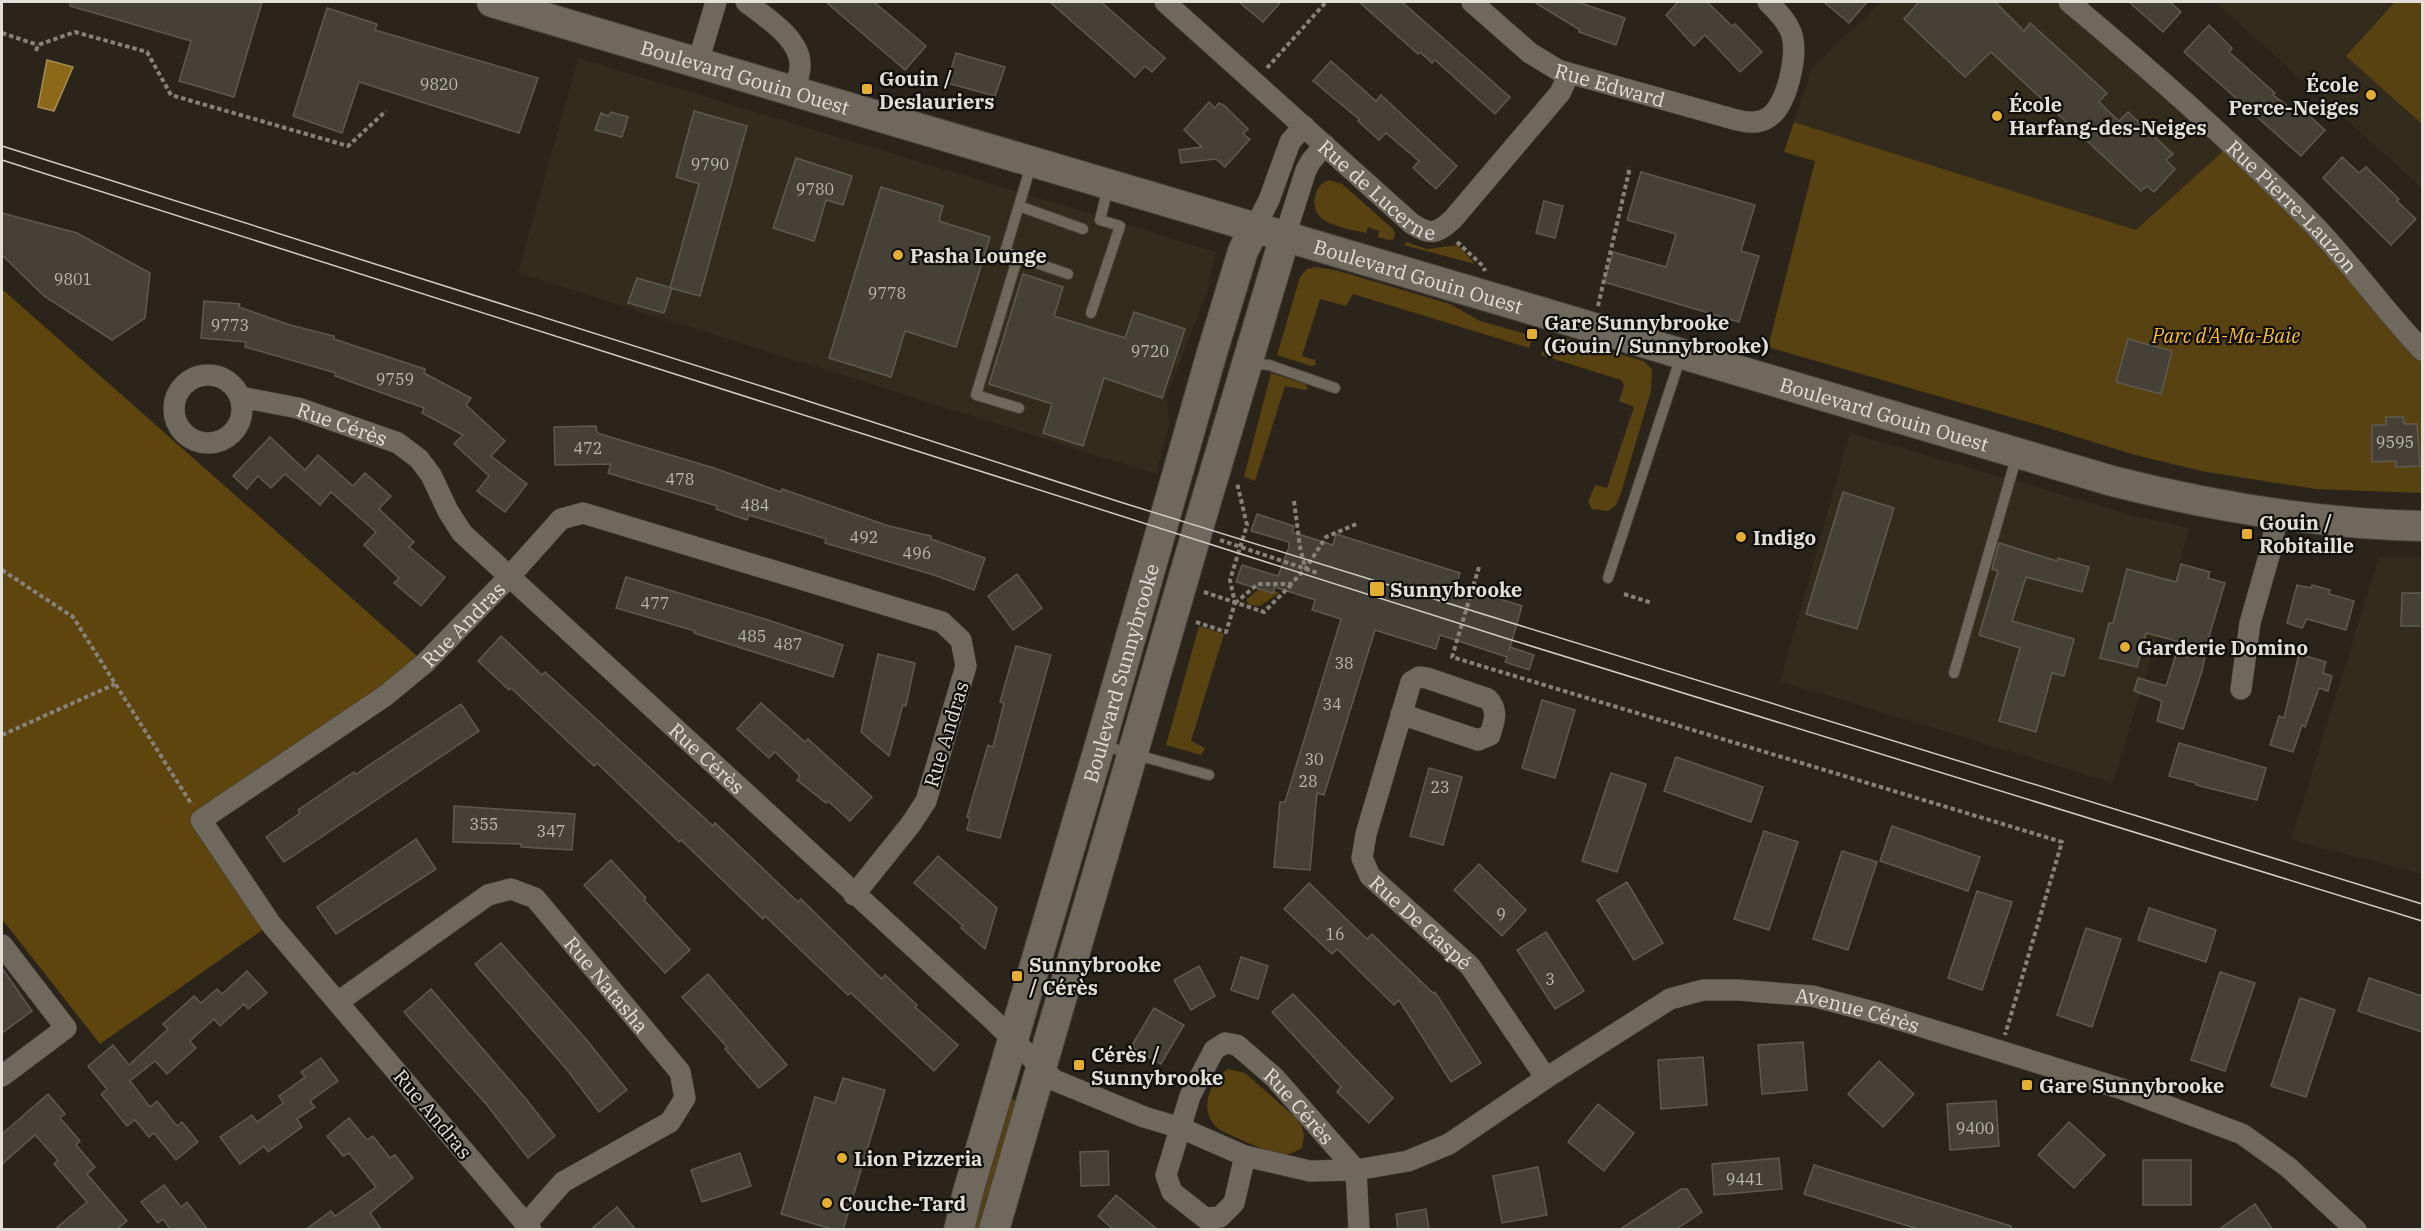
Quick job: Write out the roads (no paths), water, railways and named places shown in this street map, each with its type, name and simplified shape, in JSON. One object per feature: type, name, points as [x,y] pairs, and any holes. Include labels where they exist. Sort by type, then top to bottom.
[{"type":"street","name":"Boulevard Gouin Ouest","points":[[492,2],[2171,496],[2277,515],[2422,526]]},
{"type":"street","points":[[698,62],[716,2]]},
{"type":"street","points":[[746,2],[784,34],[796,48],[800,66],[794,90]]},
{"type":"street","name":"Rue de Lucerne","points":[[1165,2],[1411,223],[1426,231],[1444,229],[1564,87],[1569,74]]},
{"type":"street","name":"Rue Edward","points":[[1472,2],[1530,53],[1558,70],[1733,119],[1754,122],[1769,118],[1779,109],[1792,67],[1794,47],[1791,34],[1786,23],[1768,2]]},
{"type":"street","name":"Rue Pierre-Lauzon","points":[[2069,2],[2236,147],[2314,225],[2422,350]]},
{"type":"street","name":"Boulevard Sunnybrooke","points":[[959,1230],[979,1153],[1101,745],[1243,250],[1269,200],[1290,142],[1304,126]]},
{"type":"street","name":"Boulevard Sunnybrooke","points":[[994,1230],[1285,236],[1306,170],[1325,145]]},
{"type":"street","name":"Rue Cérès","points":[[240,397],[298,408],[398,443],[419,459],[431,475],[448,511],[462,533],[994,1021],[1041,1069],[1060,1083],[1144,1118],[1181,1128],[1245,1155],[1310,1171],[1356,1170]]},
{"type":"street","name":"Rue Andras","points":[[529,1227],[271,924],[201,820],[385,696],[425,663],[509,577],[561,519],[583,513],[942,622],[961,640],[966,666],[926,801],[911,824],[854,895]]},
{"type":"street","points":[[2241,689],[2250,623],[2271,549],[2277,515]]},
{"type":"street","name":"Rue De Gaspé","points":[[1401,714],[1366,834],[1362,858],[1370,876],[1470,966],[1546,1078]]},
{"type":"street","name":"Rue Natasha","points":[[338,1002],[488,895],[511,889],[535,898],[680,1072],[685,1098],[670,1122],[563,1182],[529,1227]]},
{"type":"street","points":[[2,945],[66,1028],[2,1076]]},
{"type":"street","name":"Avenue Cérès","points":[[1356,1170],[1408,1161],[1449,1144],[1546,1078],[1671,999],[1702,990],[1738,990],[1812,996],[1881,1014],[1999,1053],[2122,1089],[2242,1134],[2288,1167],[2356,1230]]},
{"type":"street","name":"Rue Cérès","points":[[1245,1155],[1234,1203],[1220,1217],[1205,1218],[1172,1192],[1166,1174],[1190,1096],[1214,1050],[1225,1043],[1237,1045],[1274,1077],[1356,1170]]},
{"type":"street","points":[[1356,1170],[1359,1230]]},
{"type":"lane","points":[[1032,162],[1005,252],[1068,274]]},
{"type":"lane","points":[[1091,313],[1120,226],[1100,220],[1109,184]]},
{"type":"lane","points":[[1019,206],[1083,229]]},
{"type":"lane","points":[[1018,256],[976,395],[1019,408]]},
{"type":"lane","points":[[1608,578],[1682,353]]},
{"type":"lane","points":[[1248,363],[1269,365],[1335,388]]},
{"type":"lane","points":[[1954,673],[2018,452]]},
{"type":"lane","points":[[1101,745],[1209,775]]},
{"type":"tram line","points":[[2,146],[1120,502],[2422,904]]},
{"type":"tram line","points":[[2,160],[1505,638],[2422,921]]},
{"type":"place","name":"Gouin / Deslauriers","points":[[867,89]]},
{"type":"place","name":"École Perce-Neiges","points":[[2371,95]]},
{"type":"place","name":"École Harfang-des-Neiges","points":[[1997,116]]},
{"type":"place","name":"Pasha Lounge","points":[[898,255]]},
{"type":"place","name":"Gare Sunnybrooke (Gouin / Sunnybrooke)","points":[[1532,334]]},
{"type":"place","name":"Gouin / Robitaille","points":[[2247,534]]},
{"type":"place","name":"Indigo","points":[[1741,537]]},
{"type":"place","name":"Sunnybrooke","points":[[1377,589]]},
{"type":"place","name":"Garderie Domino","points":[[2125,647]]},
{"type":"place","name":"Sunnybrooke / Cérès","points":[[1017,976]]},
{"type":"place","name":"Cérès / Sunnybrooke","points":[[1079,1065]]},
{"type":"place","name":"Gare Sunnybrooke","points":[[2027,1085]]},
{"type":"place","name":"Lion Pizzeria","points":[[842,1158]]},
{"type":"place","name":"Couche-Tard","points":[[827,1203]]},
{"type":"park label","name":"Parc d'A-Ma-Baie","points":[[2226,335]]}]
